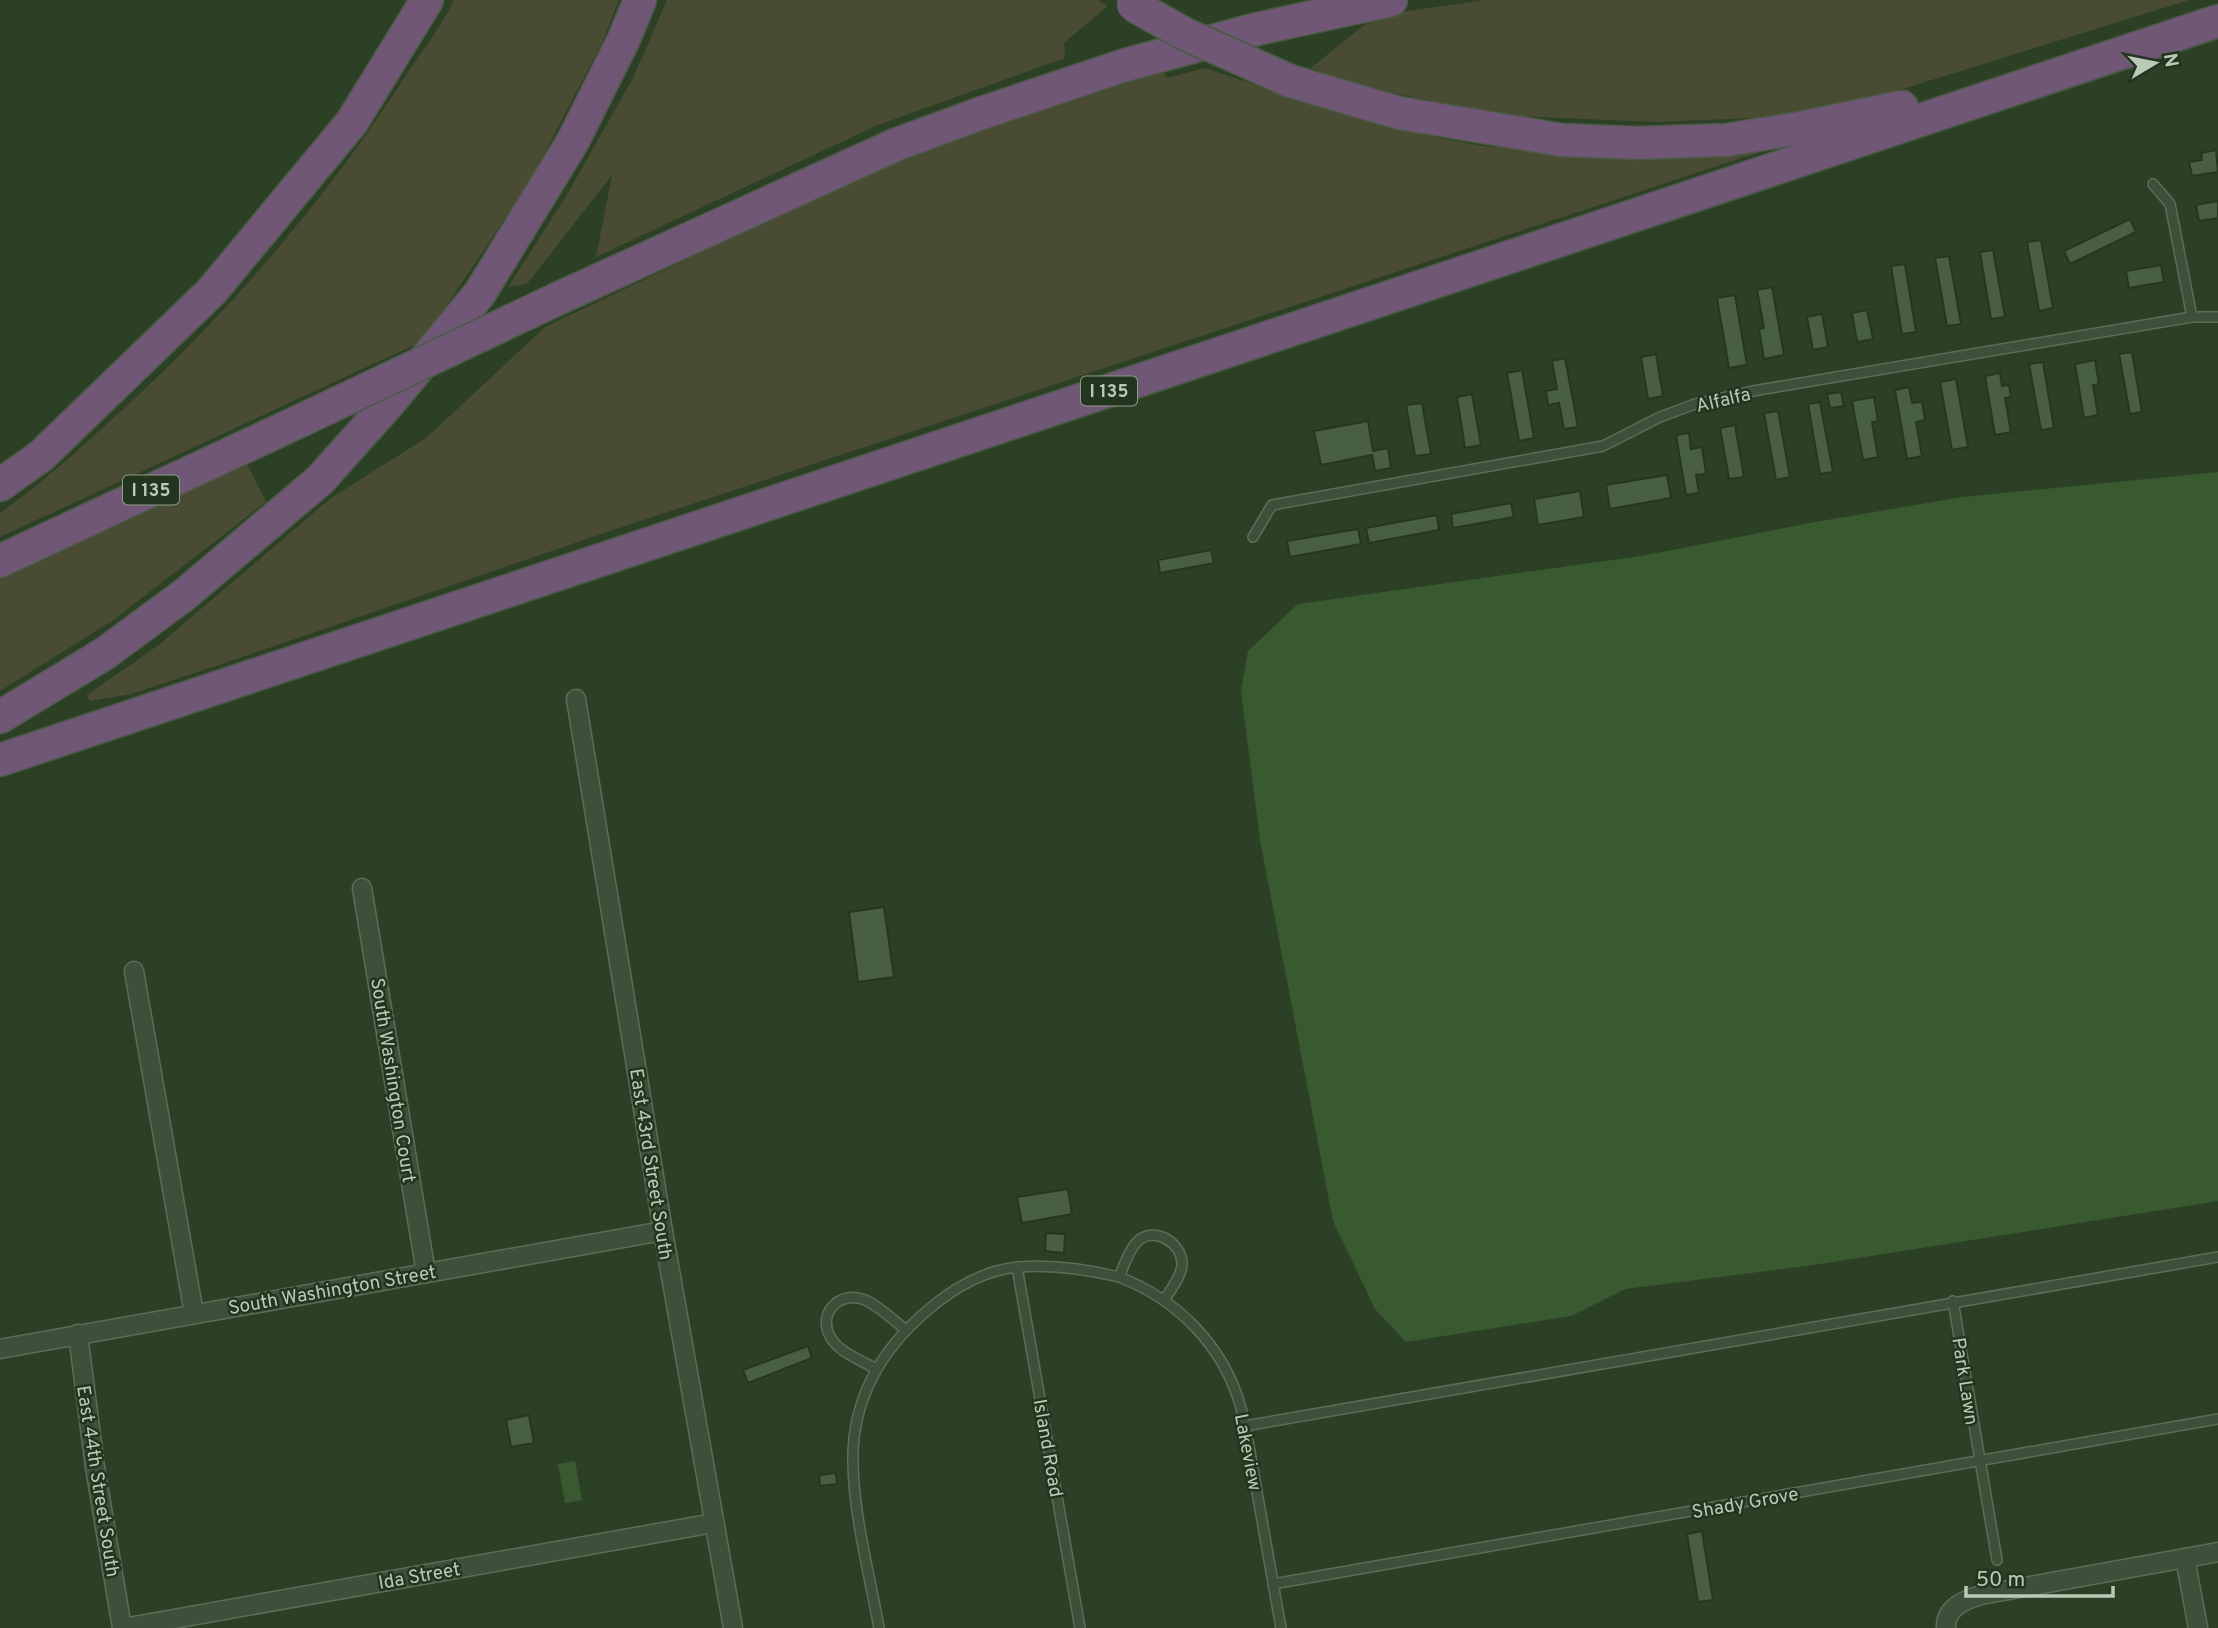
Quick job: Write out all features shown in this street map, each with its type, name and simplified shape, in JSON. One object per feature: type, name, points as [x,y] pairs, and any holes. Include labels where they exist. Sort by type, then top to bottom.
[{"type":"highway","points":[[0,485],[41,456],[212,291],[352,122],[427,0]]},
{"type":"highway","points":[[0,717],[104,654],[184,596],[320,480],[388,404],[480,293],[573,141],[624,39],[640,0]]},
{"type":"highway","name":"I 135","points":[[0,561],[557,299],[895,145],[1122,65],[1257,29],[1391,0]]},
{"type":"highway","points":[[1129,3],[1185,34],[1290,82],[1399,113],[1562,141],[1637,143],[1726,140],[1877,114],[2112,44],[2149,43]]},
{"type":"highway","name":"I 135","points":[[0,760],[2218,21]]},
{"type":"street","name":"East 43rd Street South","points":[[576,699],[663,1231],[733,1628]]},
{"type":"street","name":"South Washington Court","points":[[362,888],[426,1273]]},
{"type":"street","points":[[134,971],[194,1314]]},
{"type":"street","name":"South Washington Street","points":[[0,1349],[663,1231]]},
{"type":"street","name":"East 44th Street South","points":[[78,1334],[95,1467],[123,1628]]},
{"type":"street","name":"Ida Street","points":[[123,1628],[714,1523]]},
{"type":"street","points":[[1946,1628],[1945,1623],[1952,1608],[1981,1595],[2218,1552]]},
{"type":"street","points":[[2185,1558],[2197,1628]]},
{"type":"lane","points":[[2153,184],[2170,204],[2192,317]]},
{"type":"lane","name":"Alfalfa","points":[[1253,537],[1272,505],[1603,446],[1660,417],[1695,404],[1766,389],[2192,317],[2218,317]]},
{"type":"lane","points":[[1119,1277],[1137,1242],[1144,1237],[1168,1238],[1176,1245],[1182,1265],[1165,1299]]},
{"type":"lane","points":[[1245,1426],[2218,1257]]},
{"type":"lane","name":"Lakeview","points":[[879,1628],[855,1494],[853,1465],[860,1408],[876,1369],[905,1329],[948,1293],[979,1276],[1017,1267],[1057,1266],[1119,1277],[1138,1284],[1165,1299],[1193,1323],[1217,1354],[1240,1406],[1245,1426],[1281,1628]]},
{"type":"lane","name":"Island Road","points":[[1017,1267],[1080,1628]]},
{"type":"lane","points":[[876,1369],[831,1339],[826,1317],[832,1305],[842,1299],[854,1297],[867,1301],[905,1329]]},
{"type":"lane","name":"Park Lawn","points":[[1953,1301],[1997,1560]]},
{"type":"lane","name":"Shady Grove","points":[[1273,1584],[2218,1419]]},
{"type":"shaded area","points":[[454,0],[619,0],[602,43],[530,181],[423,341],[0,537],[0,513],[62,464],[160,374],[269,259],[367,133]]},
{"type":"shaded area","points":[[667,0],[1097,0],[1108,6],[1064,43],[1065,58],[878,125],[596,257],[612,175],[527,284],[508,287],[565,198],[633,78]]},
{"type":"shaded area","points":[[1485,0],[2189,0],[1864,101],[1775,117],[1658,122],[1509,116],[1372,89],[1311,68],[1380,15]]},
{"type":"shaded area","points":[[1205,68],[1388,126],[1488,146],[1603,153],[1757,147],[1760,152],[607,532],[131,694],[90,701],[87,695],[160,644],[331,498],[426,438],[545,327],[866,174],[1007,122],[1163,71],[1167,78]]},
{"type":"shaded area","points":[[247,464],[266,502],[112,621],[0,691],[0,578],[140,511]]},
{"type":"shaded area","points":[[2218,472],[2218,1201],[1814,1265],[1625,1289],[1571,1316],[1406,1342],[1375,1309],[1333,1221],[1260,840],[1241,691],[1248,651],[1298,604],[1641,556],[1963,497]]},
{"type":"shaded area","points":[[575,1461],[582,1500],[565,1503],[558,1464]]},
{"type":"building","points":[[2216,150],[2218,172],[2192,176],[2189,162],[2202,160],[2201,153]]},
{"type":"building","points":[[2218,201],[2218,218],[2199,221],[2196,205]]},
{"type":"building","points":[[2130,219],[2136,232],[2070,264],[2064,251]]},
{"type":"building","points":[[2041,240],[2053,308],[2039,311],[2027,242]]},
{"type":"building","points":[[1993,250],[2005,317],[1991,319],[1980,252]]},
{"type":"building","points":[[1949,256],[1961,324],[1947,326],[1935,258]]},
{"type":"building","points":[[1905,264],[1916,332],[1902,334],[1891,266]]},
{"type":"building","points":[[2161,265],[2164,282],[2129,288],[2126,271]]},
{"type":"building","points":[[1772,287],[1784,355],[1764,359],[1759,329],[1764,328],[1757,290]]},
{"type":"building","points":[[1735,295],[1747,365],[1729,368],[1717,298]]},
{"type":"building","points":[[1867,310],[1873,339],[1857,342],[1852,313]]},
{"type":"building","points":[[1822,314],[1828,347],[1813,350],[1807,317]]},
{"type":"building","points":[[2132,352],[2142,412],[2130,414],[2119,354]]},
{"type":"building","points":[[1656,354],[1663,396],[1648,399],[1641,357]]},
{"type":"building","points":[[1565,358],[1578,427],[1564,429],[1559,403],[1548,405],[1546,391],[1557,389],[1552,361]]},
{"type":"building","points":[[2095,360],[2099,384],[2093,385],[2098,415],[2084,418],[2075,364]]},
{"type":"building","points":[[2043,362],[2054,428],[2041,430],[2029,364]]},
{"type":"building","points":[[1522,370],[1534,438],[1519,441],[1507,373]]},
{"type":"building","points":[[2000,373],[2002,386],[2009,385],[2011,397],[2005,398],[2011,432],[1995,435],[1985,376]]},
{"type":"building","points":[[1956,379],[1968,447],[1952,450],[1940,382]]},
{"type":"building","points":[[1909,387],[1912,403],[1922,402],[1925,420],[1916,422],[1922,456],[1907,459],[1895,390]]},
{"type":"building","points":[[1841,392],[1844,406],[1830,408],[1827,394]]},
{"type":"building","points":[[1472,394],[1481,445],[1465,448],[1457,397]]},
{"type":"building","points":[[1874,397],[1878,421],[1872,422],[1878,457],[1863,460],[1852,401]]},
{"type":"building","points":[[1820,402],[1833,472],[1820,474],[1808,404]]},
{"type":"building","points":[[1422,403],[1431,454],[1415,456],[1406,405]]},
{"type":"building","points":[[1778,411],[1790,477],[1776,480],[1764,413]]},
{"type":"building","points":[[1368,421],[1373,451],[1388,448],[1391,468],[1375,471],[1372,455],[1321,465],[1314,431]]},
{"type":"building","points":[[1735,425],[1744,477],[1729,479],[1720,428]]},
{"type":"building","points":[[1689,433],[1691,449],[1702,447],[1706,474],[1696,475],[1699,493],[1686,495],[1676,435]]},
{"type":"building","points":[[1667,475],[1671,498],[1610,509],[1606,485]]},
{"type":"building","points":[[1580,491],[1584,517],[1538,525],[1534,499]]},
{"type":"building","points":[[1511,503],[1514,517],[1453,528],[1451,514]]},
{"type":"building","points":[[1437,515],[1439,530],[1369,543],[1366,528]]},
{"type":"building","points":[[1358,529],[1361,544],[1290,557],[1287,541]]},
{"type":"building","points":[[1211,550],[1214,563],[1160,573],[1158,560]]},
{"type":"building","points":[[884,907],[894,977],[858,982],[849,912]]},
{"type":"building","points":[[1068,1189],[1072,1214],[1022,1223],[1017,1197]]},
{"type":"building","points":[[1046,1233],[1065,1234],[1064,1253],[1045,1251]]},
{"type":"building","points":[[808,1346],[812,1358],[748,1383],[743,1370]]},
{"type":"building","points":[[529,1415],[534,1443],[511,1447],[506,1420]]},
{"type":"building","points":[[836,1473],[837,1484],[820,1486],[819,1475]]},
{"type":"building","points":[[1702,1531],[1713,1600],[1698,1602],[1687,1534]]}]
